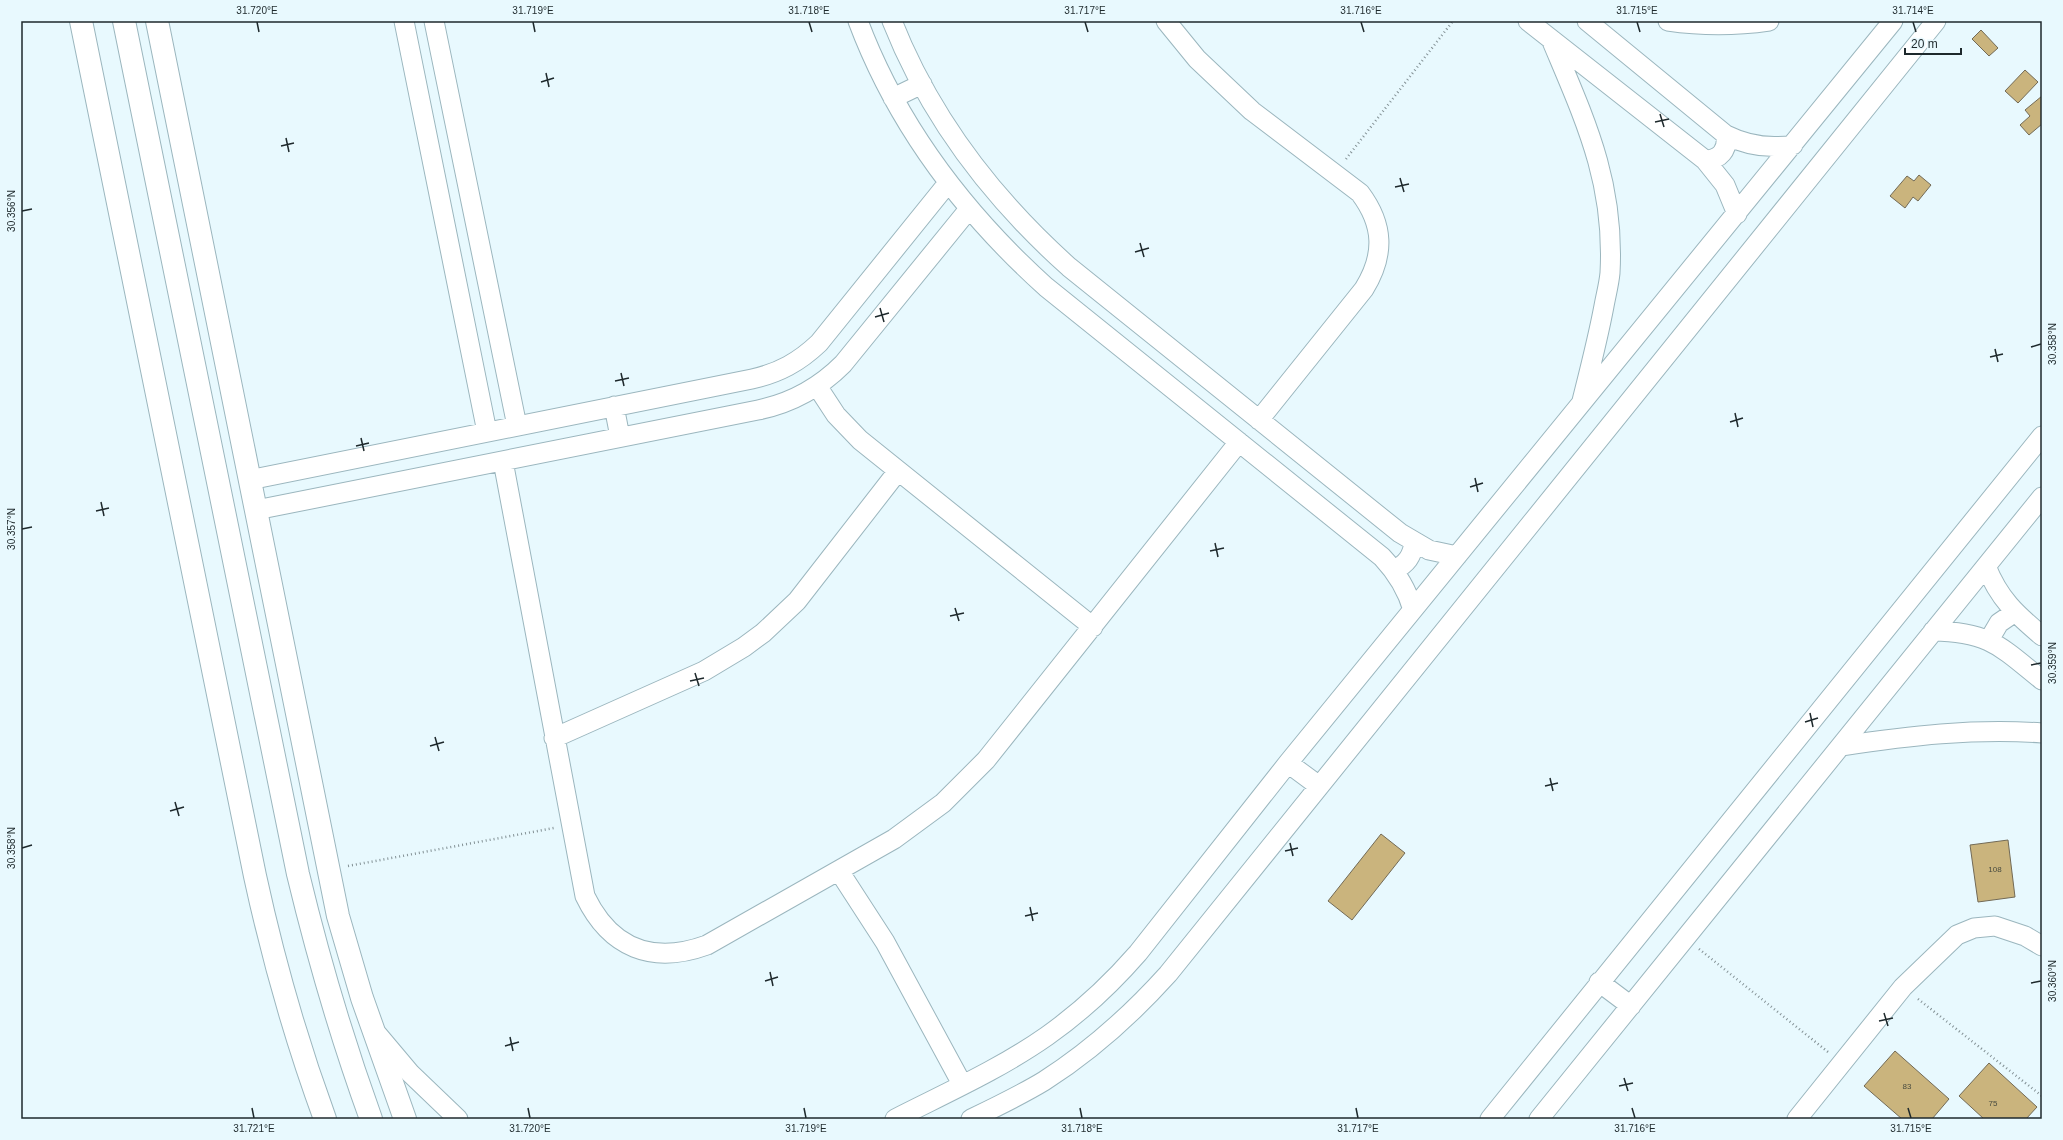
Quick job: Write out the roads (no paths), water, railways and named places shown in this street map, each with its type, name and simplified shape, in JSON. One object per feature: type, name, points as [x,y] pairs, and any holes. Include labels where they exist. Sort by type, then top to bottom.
[{"type":"main road","points":[[81,21],[260,899],[280,981],[293,1025],[326,1119]]},
{"type":"main road","points":[[124,21],[298,874],[314,941],[333,1008],[371,1119]]},
{"type":"main road","points":[[157,21],[338,916],[371,1027],[405,1119]]},
{"type":"street","points":[[404,21],[487,432]]},
{"type":"street","points":[[434,21],[517,426]]},
{"type":"street","points":[[858,21],[877,67],[911,128],[948,183],[969,209],[1014,258],[1046,287],[1382,557],[1394,570],[1404,585],[1413,610]]},
{"type":"street","points":[[892,21],[922,84],[954,137],[982,177],[1038,239],[1069,267],[1414,543],[1429,550],[1457,556]]},
{"type":"street","points":[[1166,21],[1197,59],[1222,83],[1284,136],[1360,193],[1374,215],[1379,240],[1376,266],[1364,289],[1259,420]]},
{"type":"street","points":[[1528,21],[1705,160],[1725,185],[1737,214]]},
{"type":"street","points":[[1587,21],[1726,135],[1738,141],[1765,148],[1793,145]]},
{"type":"street","points":[[1668,21],[1705,25],[1730,25],[1769,21]]},
{"type":"street","points":[[895,1119],[1021,1053],[1046,1036],[1089,1002],[1117,976],[1138,953],[1288,763],[1581,406],[1893,21]]},
{"type":"street","points":[[971,1119],[1043,1082],[1070,1064],[1097,1044],[1132,1013],[1168,974],[1936,21]]},
{"type":"street","points":[[1551,39],[1592,137],[1605,186],[1609,215],[1610,275],[1597,340],[1581,406]]},
{"type":"street","points":[[893,98],[922,84]]},
{"type":"street","points":[[1705,160],[1712,160],[1722,154],[1727,142],[1726,135]]},
{"type":"street","points":[[250,480],[767,375],[795,363],[819,343],[948,183]]},
{"type":"street","points":[[256,510],[776,406],[795,399],[817,386],[843,364],[969,209]]},
{"type":"street","points":[[817,386],[829,406],[847,428],[898,471],[1093,627]]},
{"type":"street","points":[[614,406],[620,437]]},
{"type":"street","points":[[1490,1119],[1599,982],[2042,436]]},
{"type":"street","points":[[503,461],[580,881],[592,910],[611,934],[638,950],[652,953],[680,953],[707,945],[894,839],[919,822],[965,782],[986,760],[1239,442]]},
{"type":"street","points":[[554,738],[704,671],[744,648],[763,633],[797,601],[898,471]]},
{"type":"street","points":[[1539,1119],[2042,497]]},
{"type":"street","points":[[1394,570],[1407,563],[1411,557],[1414,543]]},
{"type":"street","points":[[1986,566],[2000,595],[2014,612],[2042,636]]},
{"type":"street","points":[[1989,640],[1999,623],[2014,612]]},
{"type":"street","points":[[1933,632],[1958,632],[1989,640],[1999,645],[2042,680]]},
{"type":"street","points":[[1841,746],[1931,734],[1974,731],[2042,733]]},
{"type":"street","points":[[1288,763],[1319,786]]},
{"type":"street","points":[[839,871],[886,942],[962,1084]]},
{"type":"street","points":[[1797,1119],[1903,987],[1949,941],[1957,935],[1974,928],[1995,926],[2006,928],[2025,936],[2042,946]]},
{"type":"street","points":[[1599,982],[1631,1006]]},
{"type":"street","points":[[371,1027],[410,1073],[458,1119]]}]
